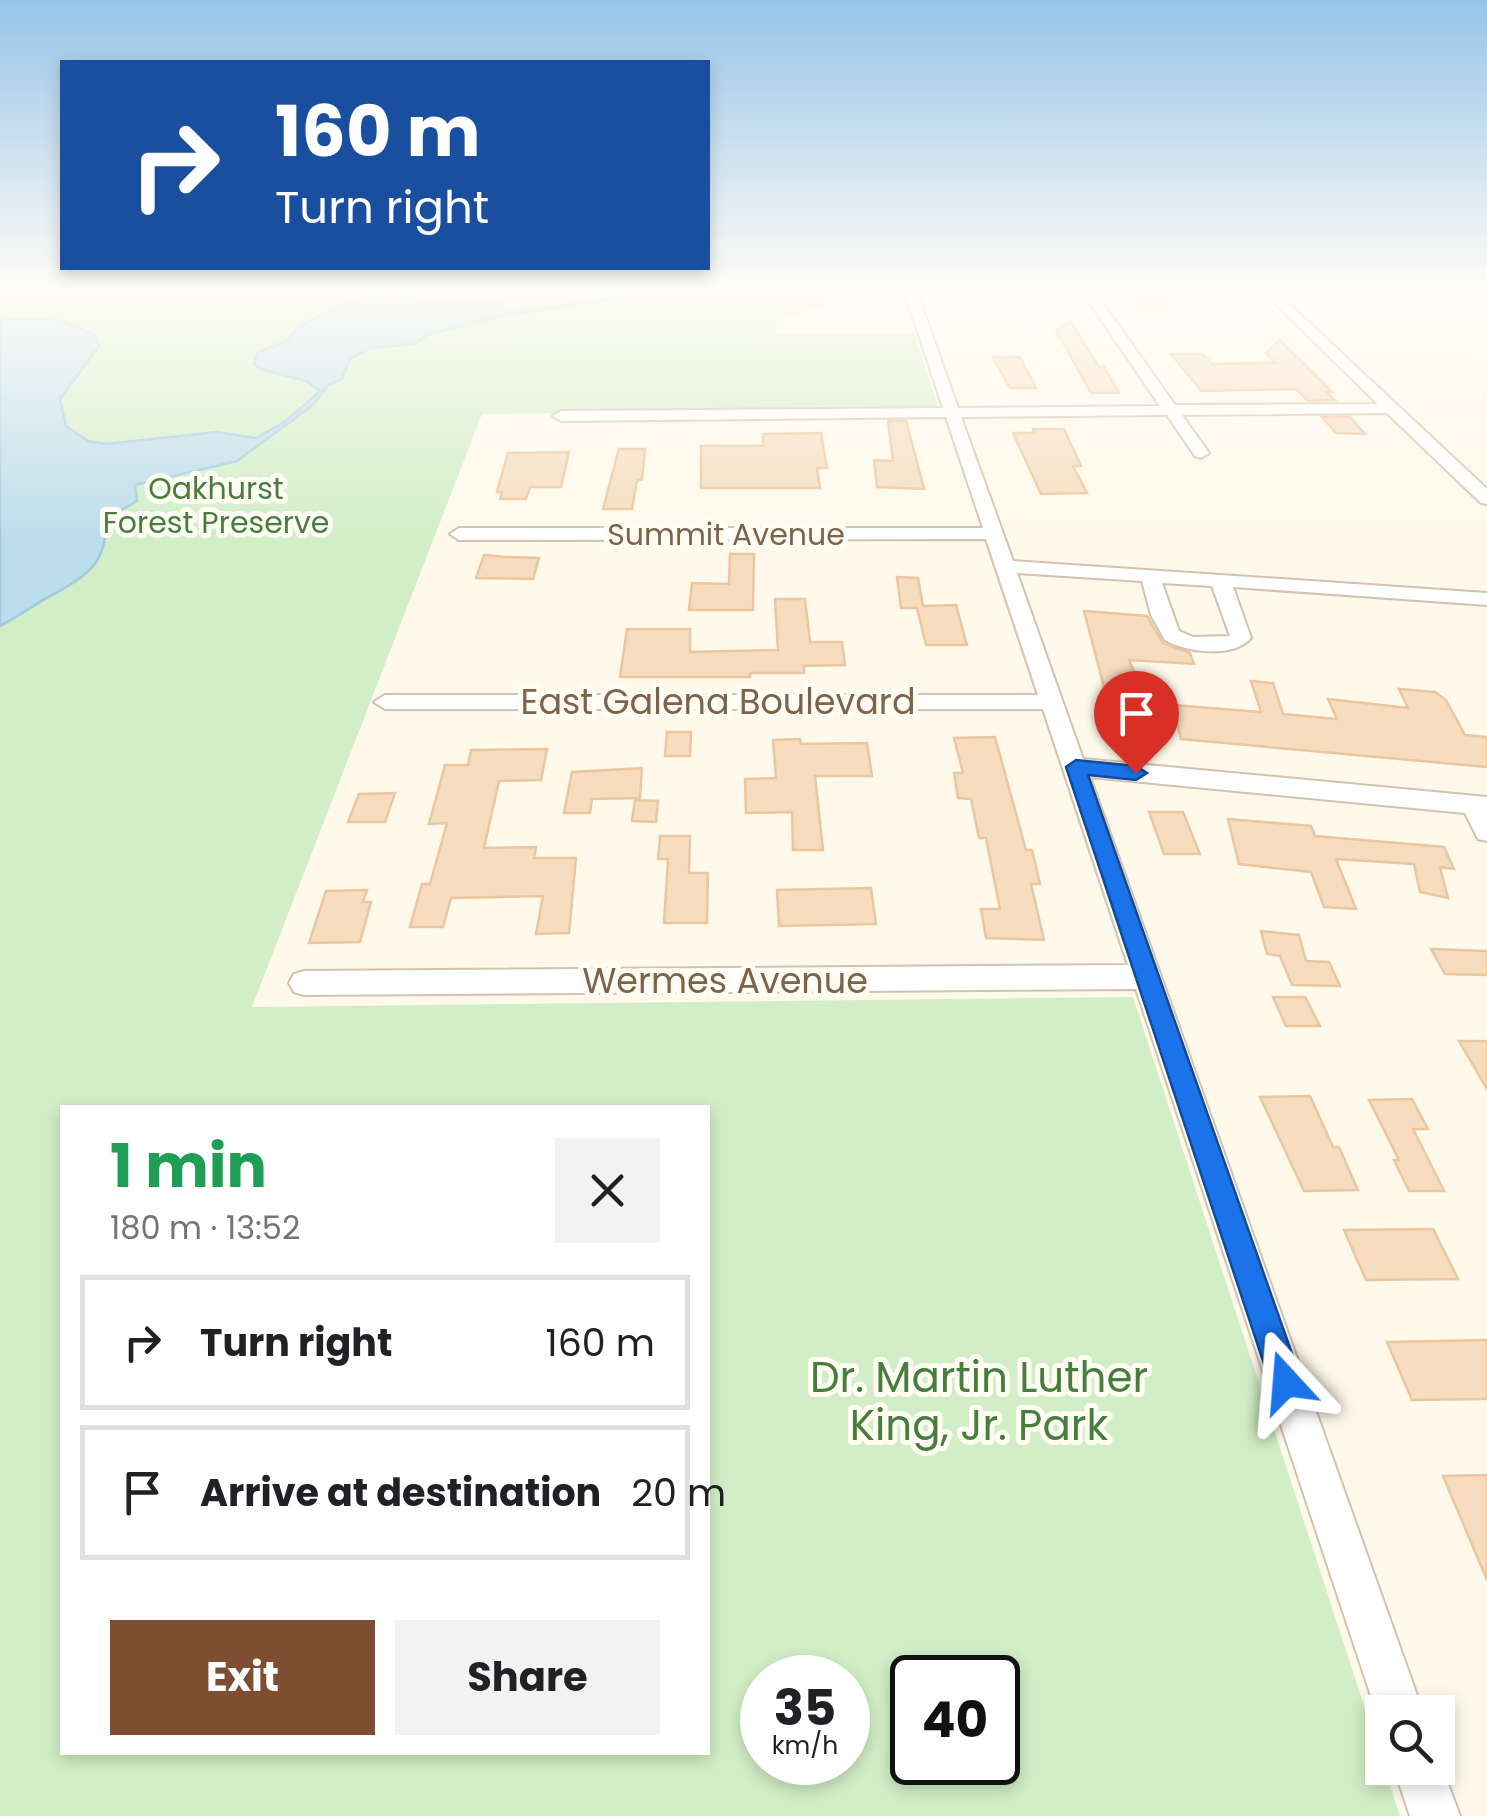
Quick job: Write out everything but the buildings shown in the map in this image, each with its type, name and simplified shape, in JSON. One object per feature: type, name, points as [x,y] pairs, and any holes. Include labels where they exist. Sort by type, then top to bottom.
[{"type":"street","points":[[936,372],[1394,1695]]},
{"type":"street","points":[[1146,372],[1202,453]]},
{"type":"street","points":[[1354,372],[1478,483],[1487,499]]},
{"type":"street","points":[[560,416],[1392,408]]},
{"type":"street","name":"Summit Avenue","points":[[459,534],[994,533]]},
{"type":"street","points":[[1005,566],[1487,599]]},
{"type":"street","points":[[1150,576],[1167,634],[1175,642],[1234,644],[1241,638],[1220,580]]},
{"type":"street","name":"East Galena Boulevard","points":[[385,702],[1050,702]]},
{"type":"street","points":[[1076,767],[1480,805],[1487,832]]},
{"type":"street","name":"Wermes Avenue","points":[[304,982],[1147,977]]},
{"type":"street","points":[[1424,1785],[1435,1816]]},
{"type":"green space","name":"Dr. Martin Luther King, Jr. Park","points":[[0,372],[927,372],[937,403],[934,410],[926,411],[482,414],[252,1007],[1133,997],[1365,1709],[1365,1785],[1390,1785],[1400,1816],[0,1816]]},
{"type":"water","points":[[0,372],[80,372],[60,399],[66,426],[88,441],[106,444],[217,432],[256,438],[286,421],[320,391],[306,381],[271,372],[345,372],[342,379],[328,385],[313,405],[237,461],[135,485],[137,501],[106,519],[104,545],[87,572],[0,626]]},
{"type":"route","points":[[1136,773],[1076,767],[1286,1382]]},
{"type":"park label","name":"Oakhurst Forest Preserve","points":[[216,505]]}]
